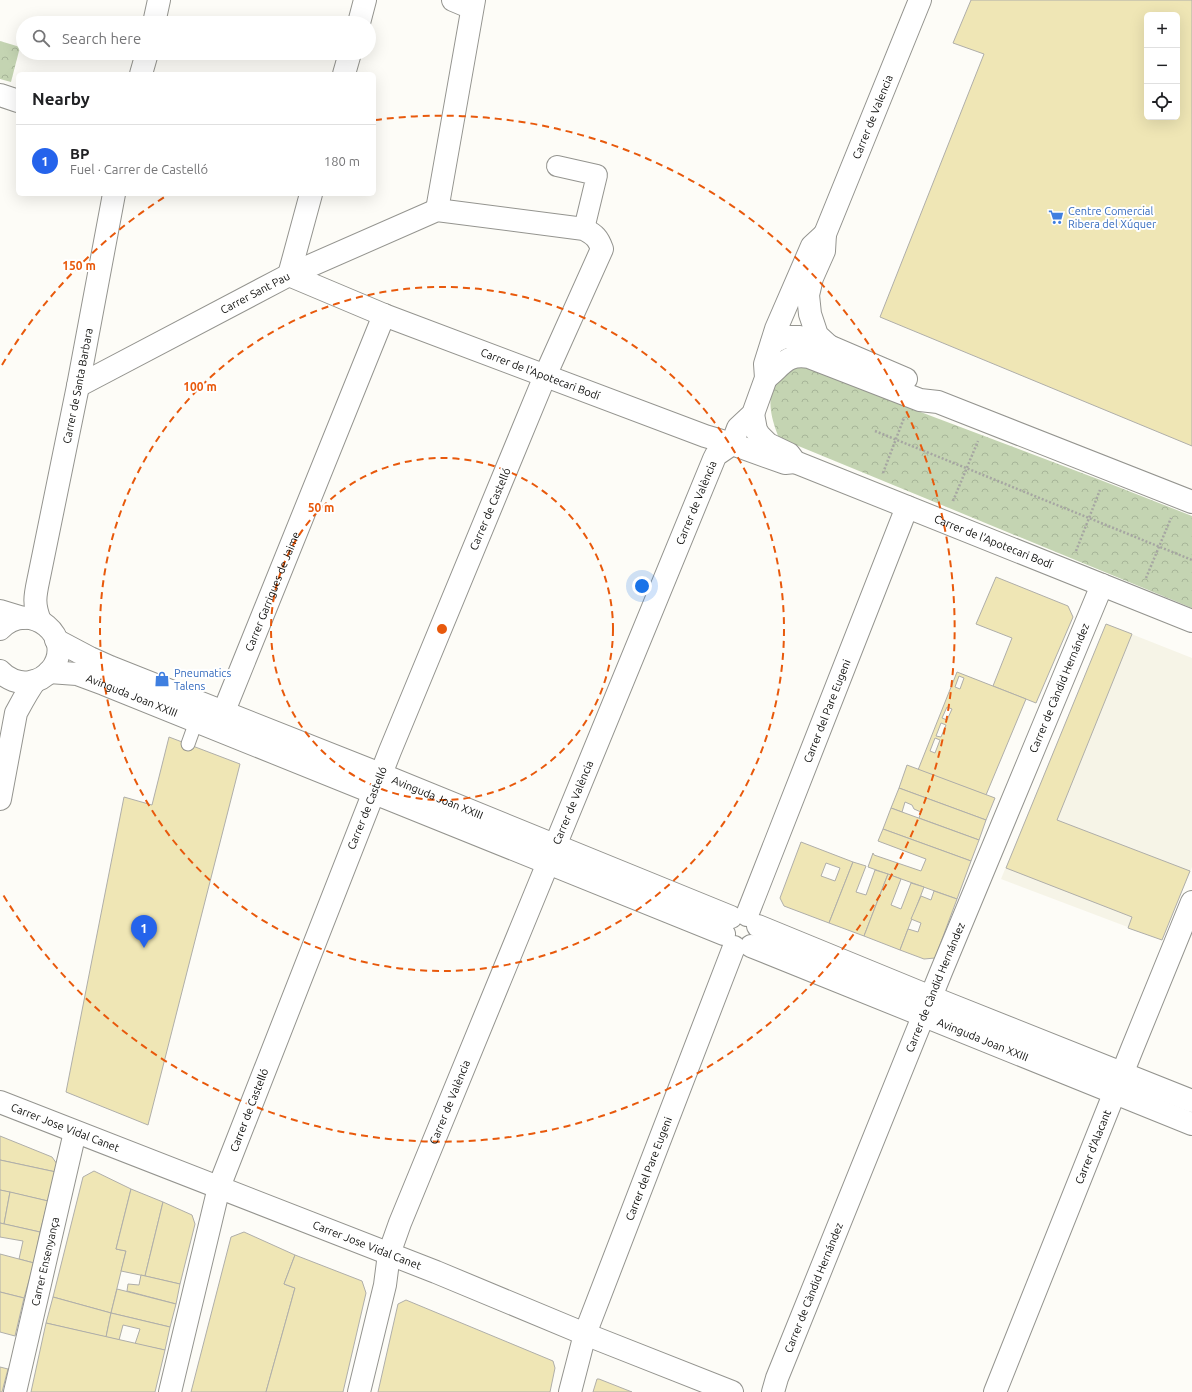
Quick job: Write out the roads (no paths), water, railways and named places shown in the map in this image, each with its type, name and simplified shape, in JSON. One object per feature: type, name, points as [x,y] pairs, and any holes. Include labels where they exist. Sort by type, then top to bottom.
[{"type":"street","points":[[156,16],[159,0]]},
{"type":"street","points":[[360,16],[365,0]]},
{"type":"street","name":"Carrer de Valencia","points":[[825,234],[920,0]]},
{"type":"street","points":[[466,3],[437,210],[591,234],[597,175],[557,166]]},
{"type":"street","points":[[142,72],[145,60]]},
{"type":"street","points":[[345,72],[348,60]]},
{"type":"street","points":[[0,96],[16,100]]},
{"type":"street","name":"Carrer de Santa Barbara","points":[[14,619],[22,601],[38,577],[78,386],[114,196]]},
{"type":"street","points":[[289,275],[310,196]]},
{"type":"street","name":"Carrer Sant Pau","points":[[78,386],[289,275],[437,210]]},
{"type":"street","name":"Carrer de Castelló","points":[[170,1392],[218,1187],[377,784],[545,376],[602,250],[591,234]]},
{"type":"street","points":[[823,341],[810,314],[808,295],[812,278],[824,251],[825,234]]},
{"type":"street","points":[[732,444],[738,428],[753,414],[766,378],[765,364],[776,329],[812,246],[825,234]]},
{"type":"street","name":"Carrer de l'Apotecari Bodí","points":[[289,275],[384,316],[705,436],[784,463],[795,462],[1192,621]]},
{"type":"street","name":"Carrer Garrigues de Jaime","points":[[224,711],[384,316]]},
{"type":"street","points":[[772,343],[784,337],[800,337],[823,341],[917,383],[938,402]]},
{"type":"street","points":[[766,378],[787,360],[794,356],[801,356],[836,367],[920,400],[938,402],[1192,502]]},
{"type":"street","name":"Carrer de l'Apotecari Bodí","points":[[753,414],[756,430],[759,435],[768,444],[789,454],[795,462]]},
{"type":"street","name":"Carrer de València","points":[[359,1392],[385,1285],[389,1254],[406,1208],[714,459],[716,455],[732,444]]},
{"type":"street","name":"Carrer del Pare Eugeni","points":[[570,1392],[585,1334],[741,931],[908,507]]},
{"type":"street","name":"Carrer de Càndid Hernández","points":[[773,1392],[777,1378],[928,1007],[1102,584]]},
{"type":"street","points":[[0,799],[16,713],[25,694],[53,667],[58,654],[56,640],[53,633],[14,619]]},
{"type":"street","name":"Avinguda Joan XXIII","points":[[56,640],[199,713],[224,711],[377,784]]},
{"type":"street","points":[[1,672],[9,687],[16,713]]},
{"type":"street","name":"Avinguda Joan XXIII","points":[[1,672],[10,679],[26,683],[42,677],[77,674],[199,713],[1118,1083],[1192,1124]]},
{"type":"street","name":"Carrer d'Alacant","points":[[995,1392],[1192,902]]},
{"type":"street","name":"Avinguda Joan XXIII","points":[[1118,1083],[1192,1101]]},
{"type":"street","name":"Carrer Jose Vidal Canet","points":[[0,1102],[436,1272],[585,1334],[732,1392]]},
{"type":"street","name":"Carrer Ensenyança","points":[[15,1392],[75,1132]]},
{"type":"lane","points":[[188,744],[199,713]]},
{"type":"place","name":"Centre Comercial Ribera del Xúquer","points":[[1056,217]]},
{"type":"place","name":"Pneumatics Talens","points":[[162,679]]},
{"type":"place","name":"BP","points":[[144,948]]}]
